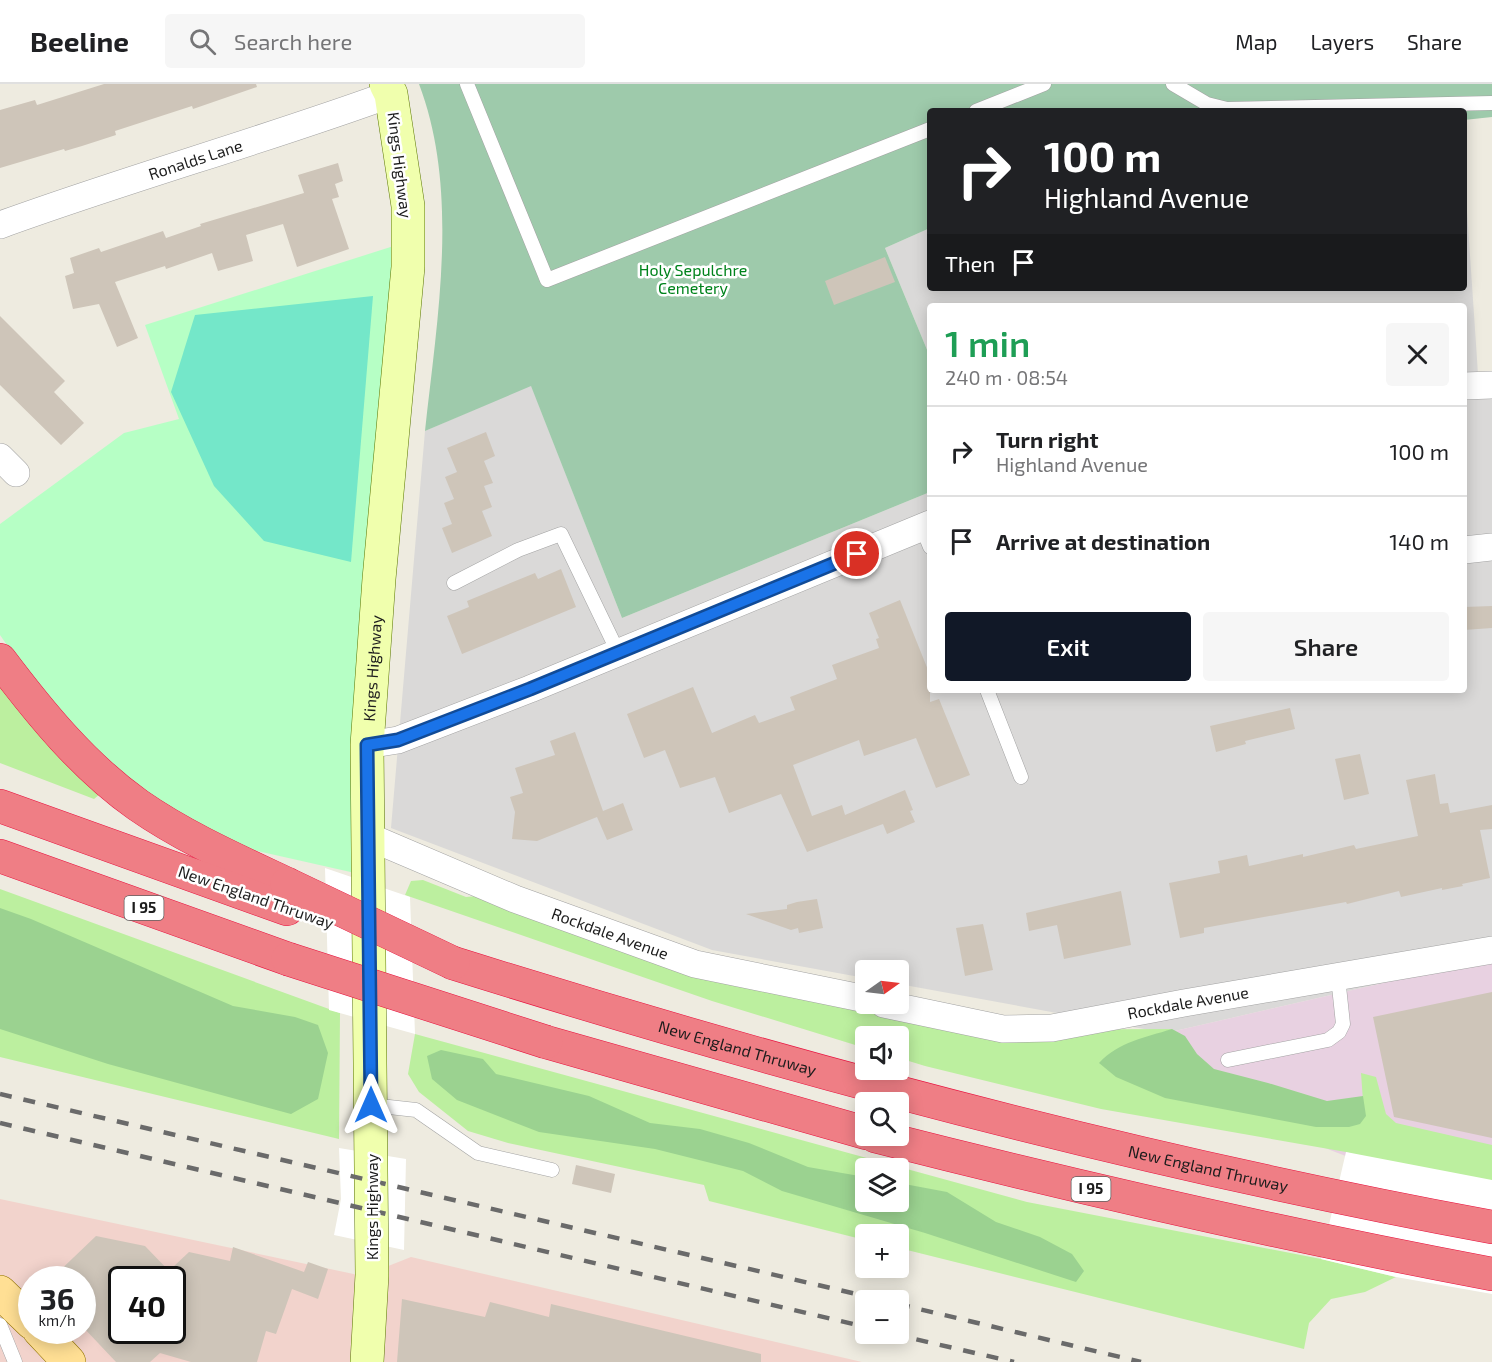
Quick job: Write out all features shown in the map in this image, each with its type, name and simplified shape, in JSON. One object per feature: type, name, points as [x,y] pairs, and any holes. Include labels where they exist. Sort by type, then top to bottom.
[{"type":"highway","points":[[0,660],[61,735],[112,785],[170,825],[287,896]]},
{"type":"highway","name":"New England Thruway","points":[[0,806],[287,896],[453,963],[718,1043],[953,1107],[1312,1191],[1492,1227]]},
{"type":"highway","name":"I 95","points":[[0,856],[288,959],[546,1042],[855,1130]]},
{"type":"highway","name":"I 95","points":[[909,1145],[1029,1175],[1309,1238],[1492,1274]]},
{"type":"main road","points":[[0,1292],[18,1309]]},
{"type":"main road","points":[[52,1344],[69,1362]]},
{"type":"street","name":"Ronalds Lane","points":[[0,225],[57,204],[337,114],[388,89]]},
{"type":"street","name":"Kings Highway","points":[[367,1362],[372,1275],[367,745],[379,579],[408,267],[408,206],[388,89]]},
{"type":"street","points":[[1467,386],[1492,385]]},
{"type":"street","points":[[367,745],[398,740],[927,533]]},
{"type":"street","points":[[1467,550],[1492,548]]},
{"type":"street","name":"Rockdale Avenue","points":[[367,836],[515,899],[695,964],[855,997]]},
{"type":"street","name":"Rockdale Avenue","points":[[909,1009],[1003,1029],[1052,1028],[1492,950]]},
{"type":"lane","points":[[467,84],[548,280],[927,130]]},
{"type":"lane","points":[[984,108],[1044,84]]},
{"type":"lane","points":[[1173,84],[1207,104],[1223,108]]},
{"type":"lane","points":[[1277,108],[1492,102]]},
{"type":"lane","points":[[454,583],[518,550],[561,534],[618,652]]},
{"type":"lane","points":[[988,693],[1021,777]]},
{"type":"lane","points":[[1228,1060],[1328,1040],[1339,1032],[1343,1024],[1338,977]]},
{"type":"lane","points":[[371,1105],[416,1110],[478,1153],[552,1170]]},
{"type":"lane","points":[[0,1325],[15,1362]]},
{"type":"shaded area","points":[[1467,211],[1478,374],[1492,373],[1492,958],[1166,1033],[909,986],[909,960],[855,960],[855,976],[712,950],[391,828],[425,431],[531,385],[622,618],[927,493],[927,693],[1467,693],[1467,303],[927,303],[927,350],[885,248],[927,229],[927,291],[1467,291]]},
{"type":"shaded area","points":[[1492,958],[1492,1198],[1431,1189],[1170,1088],[1166,1033]]},
{"type":"shaded area","points":[[0,1199],[363,1276],[411,1257],[862,1362],[0,1362]]},
{"type":"green space","name":"Holy Sepulchre Cemetery","points":[[419,84],[1492,84],[1492,117],[1467,120],[1467,108],[927,108],[927,229],[885,248],[927,350],[927,493],[622,618],[531,386],[425,431],[442,256],[439,168],[432,125]]},
{"type":"green space","points":[[400,244],[355,873],[226,844],[113,769],[18,661],[0,635],[0,524],[124,433],[179,419],[145,325]]},
{"type":"green space","points":[[373,296],[351,562],[264,541],[214,486],[171,392],[195,315]]},
{"type":"green space","points":[[0,676],[100,794],[94,799],[0,763]]},
{"type":"green space","points":[[423,880],[466,897],[488,895],[758,983],[855,1008],[855,1014],[879,1014],[941,1030],[1172,1029],[1177,1081],[1315,1113],[1363,1101],[1361,1073],[1376,1077],[1386,1114],[1396,1123],[1492,1145],[1492,1196],[1346,1152],[1101,1109],[925,1066],[909,1061],[909,1026],[855,1026],[855,1045],[712,1001],[405,895],[411,881]]},
{"type":"green space","points":[[0,889],[340,1013],[339,1139],[0,1057]]},
{"type":"green space","points":[[0,908],[31,919],[233,1006],[295,1017],[318,1025],[328,1053],[318,1099],[291,1114],[108,1064],[0,1029]]},
{"type":"green space","points":[[1172,1029],[1185,1036],[1197,1054],[1214,1069],[1327,1101],[1363,1096],[1366,1116],[1360,1124],[1349,1127],[1316,1127],[1165,1098],[1116,1077],[1099,1063],[1124,1045]]},
{"type":"green space","points":[[415,1034],[867,1158],[855,1158],[855,1212],[909,1212],[909,1170],[1027,1202],[1321,1259],[1396,1277],[1365,1292],[1331,1299],[1309,1323],[1304,1349],[909,1250],[909,1224],[855,1224],[855,1238],[709,1201],[704,1185],[508,1143],[468,1131],[419,1092],[408,1074]]},
{"type":"green space","points":[[441,1050],[483,1059],[496,1074],[589,1096],[650,1123],[700,1129],[749,1143],[808,1167],[855,1175],[855,1212],[909,1212],[909,1185],[947,1192],[996,1222],[1040,1237],[1072,1254],[1084,1271],[1076,1282],[909,1228],[909,1224],[894,1224],[782,1191],[743,1171],[655,1149],[539,1132],[457,1100],[432,1079],[427,1056]]},
{"type":"pier","points":[[325,868],[410,897],[415,1034],[329,1010]]},
{"type":"pier","points":[[339,1148],[406,1159],[404,1250],[334,1235],[341,1199]]},
{"type":"pier","points":[[1346,1152],[1492,1180],[1492,1294],[1396,1277],[1321,1259]]},
{"type":"building","points":[[104,84],[256,84],[257,87],[193,109],[192,106],[115,131],[116,135],[82,146],[0,168],[0,110],[35,100],[37,105]]},
{"type":"building","points":[[338,163],[343,181],[335,184],[339,197],[332,199],[349,249],[297,267],[283,224],[246,235],[253,261],[218,271],[212,253],[166,269],[165,266],[115,282],[138,338],[117,347],[99,304],[73,309],[65,276],[74,273],[70,258],[99,248],[101,252],[163,231],[166,238],[201,226],[200,224],[304,193],[298,175]]},
{"type":"building","points":[[885,257],[895,282],[834,305],[825,281]]},
{"type":"building","points":[[0,316],[65,381],[54,392],[84,423],[61,445],[0,385]]},
{"type":"building","points":[[486,432],[495,456],[484,461],[493,483],[484,486],[492,507],[482,511],[492,536],[452,553],[442,528],[452,524],[444,503],[454,499],[445,477],[457,472],[447,448]]},
{"type":"building","points":[[561,569],[576,607],[462,654],[447,616],[469,607],[467,601],[535,573],[538,579]]},
{"type":"building","points":[[900,600],[927,668],[927,693],[930,693],[930,702],[939,699],[970,775],[936,788],[916,738],[864,756],[859,740],[793,765],[812,816],[842,805],[845,815],[905,790],[915,822],[887,834],[883,824],[807,852],[781,794],[729,813],[715,777],[680,788],[665,750],[644,758],[627,714],[693,687],[712,733],[755,715],[759,723],[795,710],[790,697],[837,679],[832,665],[879,648],[876,639],[879,638],[869,613]]},
{"type":"building","points":[[1492,606],[1492,628],[1467,630],[1467,607]]},
{"type":"building","points":[[1290,708],[1295,729],[1245,741],[1246,744],[1216,752],[1210,726]]},
{"type":"building","points":[[575,732],[603,811],[623,803],[633,830],[607,840],[597,817],[537,841],[512,839],[515,812],[510,797],[523,793],[515,768],[555,755],[550,741]]},
{"type":"building","points":[[1360,754],[1369,794],[1344,800],[1335,759]]},
{"type":"building","points":[[1435,774],[1440,804],[1448,803],[1450,813],[1492,805],[1492,829],[1480,830],[1490,878],[1442,890],[1442,888],[1401,897],[1399,891],[1347,904],[1346,902],[1204,928],[1204,933],[1180,938],[1169,883],[1220,873],[1218,861],[1247,855],[1249,866],[1303,854],[1303,857],[1354,845],[1356,849],[1418,836],[1406,780]]},
{"type":"building","points":[[1121,891],[1131,945],[1064,959],[1057,925],[1029,931],[1026,913]]},
{"type":"building","points":[[817,899],[823,928],[799,933],[798,928],[791,930],[746,914],[787,909],[787,905]]},
{"type":"building","points":[[983,924],[993,970],[965,976],[956,928]]},
{"type":"building","points":[[1492,992],[1492,1138],[1394,1117],[1373,1017]]},
{"type":"building","points":[[576,1165],[615,1174],[611,1193],[572,1184]]},
{"type":"building","points":[[96,1236],[145,1246],[164,1266],[108,1266],[108,1344],[186,1344],[186,1266],[174,1266],[189,1252],[230,1261],[233,1247],[304,1272],[308,1262],[328,1269],[318,1299],[292,1289],[276,1334],[266,1331],[257,1362],[191,1362],[160,1353],[150,1362],[116,1362],[96,1341],[96,1266],[65,1266]]},
{"type":"building","points":[[402,1299],[485,1317],[490,1302],[549,1317],[551,1304],[761,1354],[761,1362],[397,1362]]},
{"type":"railway","points":[[0,1094],[855,1294]]},
{"type":"railway","points":[[0,1123],[855,1324]]},
{"type":"railway","points":[[909,1307],[1141,1362]]},
{"type":"railway","points":[[909,1338],[1014,1362]]},
{"type":"route","points":[[371,1105],[367,745],[398,740],[530,689],[857,554]]}]
